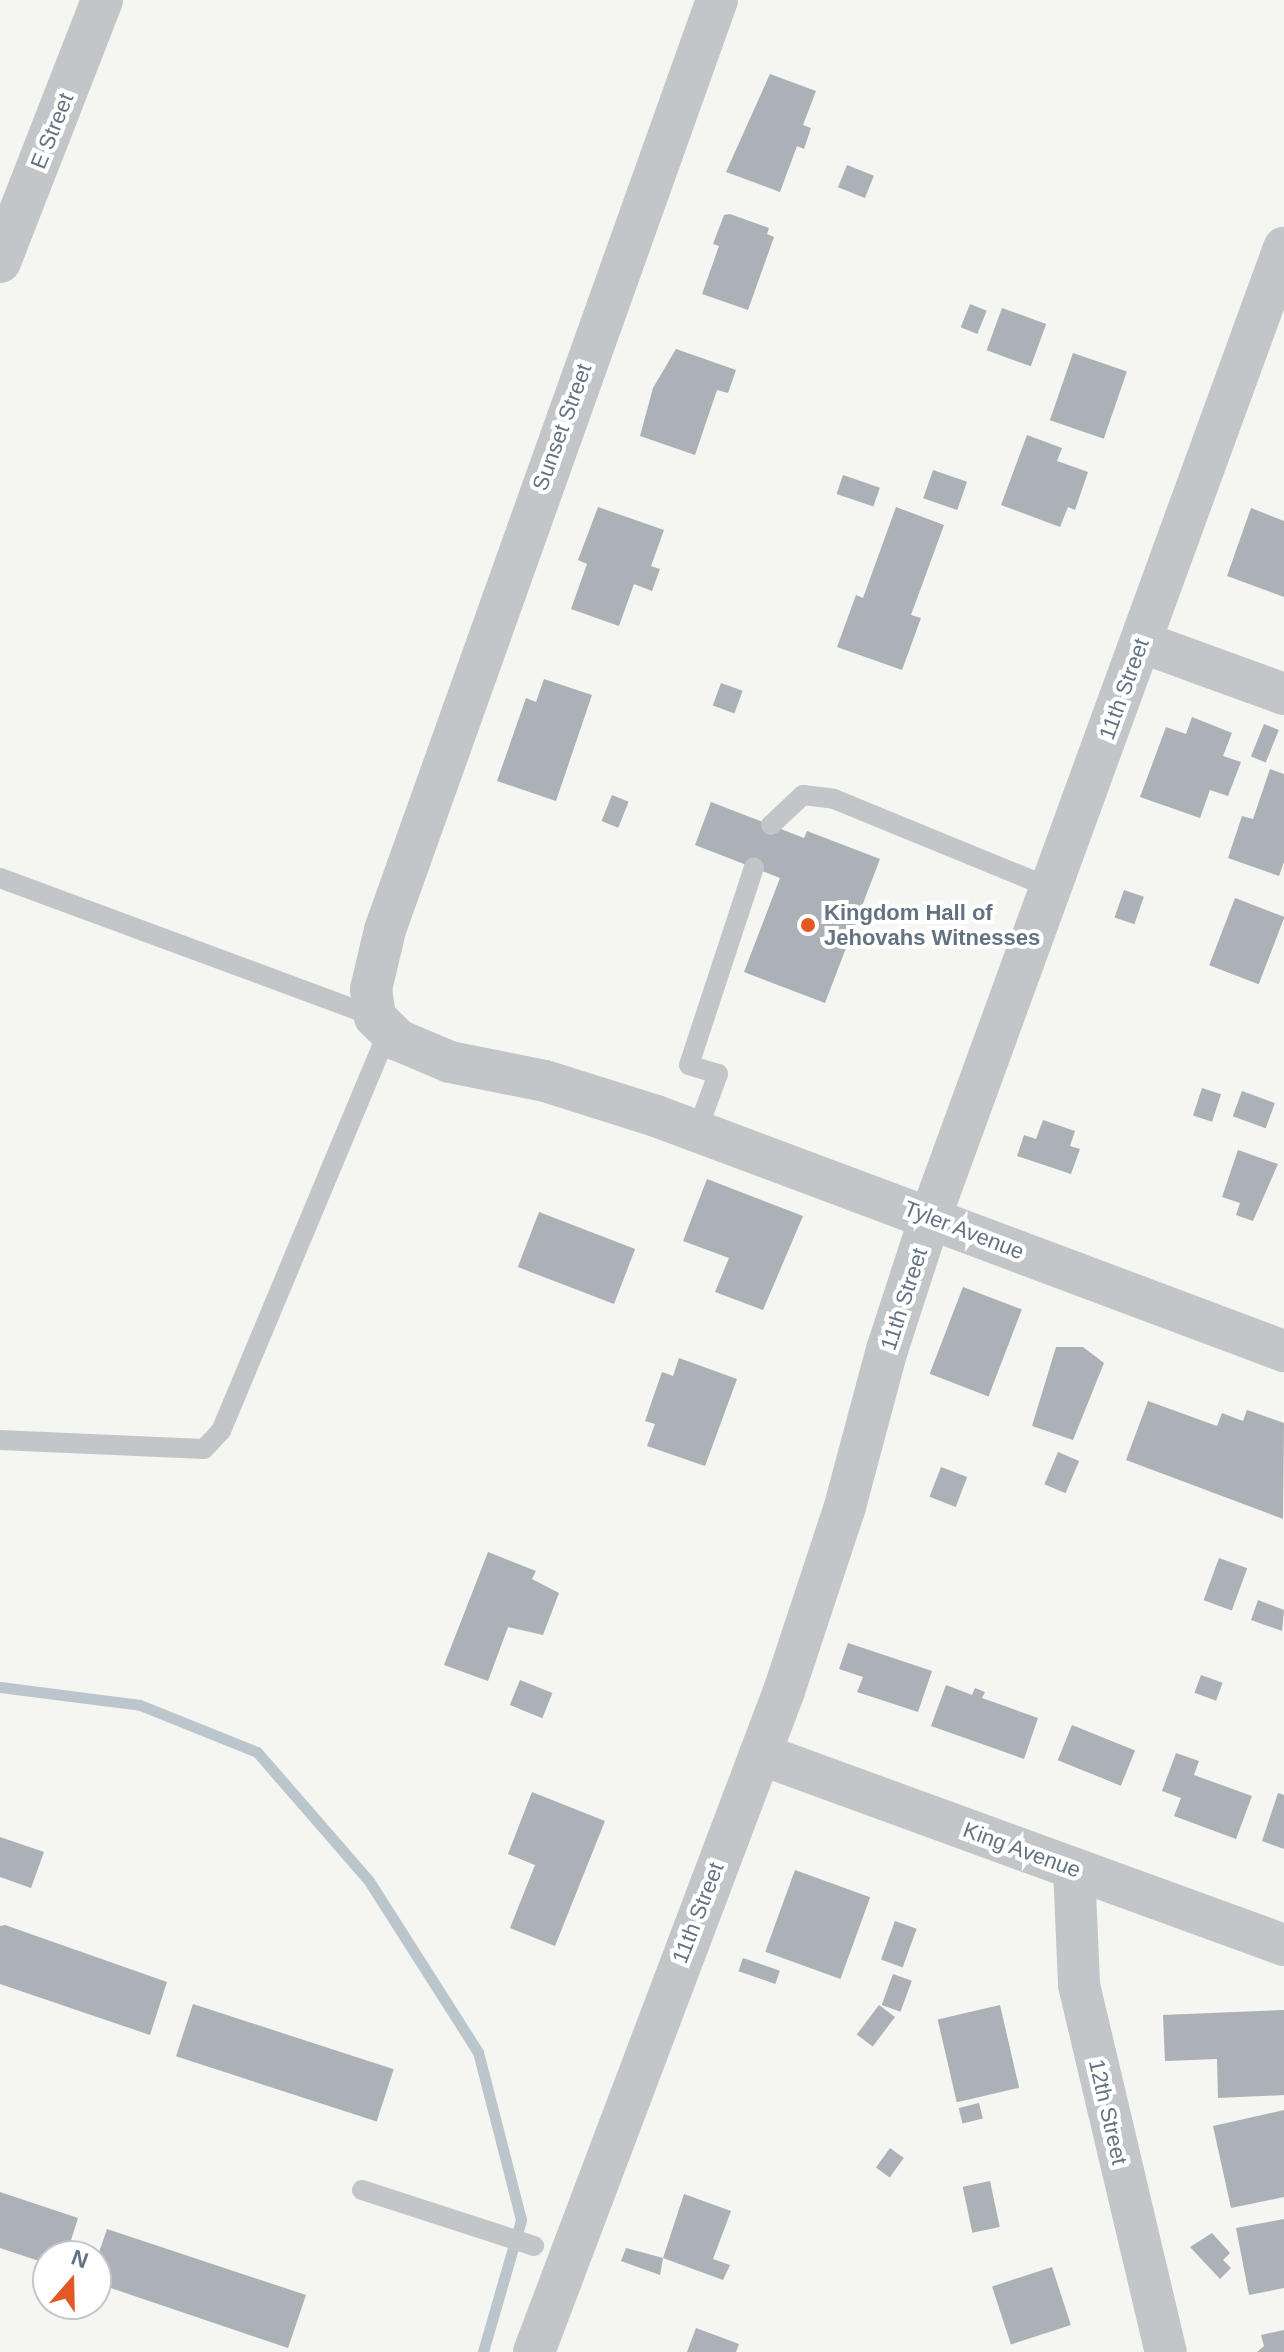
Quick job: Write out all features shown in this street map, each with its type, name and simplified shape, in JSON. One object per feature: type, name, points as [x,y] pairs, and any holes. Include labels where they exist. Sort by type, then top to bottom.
[{"type":"street","name":"E Street","points":[[0,262],[102,0]]},
{"type":"street","name":"Sunset Street","points":[[381,1025],[371,989],[385,930],[566,413],[717,0]]},
{"type":"street","name":"11th Street","points":[[534,2352],[551,2252],[760,1754],[844,1510],[887,1350],[930,1218],[1284,248]]},
{"type":"street","points":[[1141,642],[1284,694]]},
{"type":"street","name":"Tyler Avenue","points":[[381,1025],[450,1062],[545,1081],[697,1131],[1284,1351]]},
{"type":"street","name":"King Avenue","points":[[760,1754],[1284,1945]]},
{"type":"street","name":"12th Street","points":[[1074,1869],[1079,1985],[1166,2352]]},
{"type":"lane","points":[[771,825],[803,795],[834,799],[1051,888]]},
{"type":"lane","points":[[697,1131],[718,1074],[689,1065],[754,867]]},
{"type":"lane","points":[[0,878],[381,1025],[221,1431],[204,1449],[0,1440]]},
{"type":"lane","points":[[362,2190],[551,2252]]},
{"type":"building","points":[[770,74],[816,91],[803,125],[811,128],[804,149],[797,146],[780,192],[726,172]]},
{"type":"building","points":[[847,165],[874,176],[865,198],[838,187]]},
{"type":"building","points":[[730,214],[769,228],[767,234],[774,237],[748,310],[702,294],[719,246],[713,244],[724,215]]},
{"type":"building","points":[[970,304],[987,311],[977,334],[961,327]]},
{"type":"building","points":[[1002,308],[1046,324],[1031,366],[987,350]]},
{"type":"building","points":[[676,349],[736,370],[728,393],[717,390],[695,455],[640,436],[653,388]]},
{"type":"building","points":[[1073,353],[1127,372],[1104,439],[1050,420]]},
{"type":"building","points":[[1027,435],[1062,448],[1057,461],[1088,472],[1075,510],[1068,507],[1060,527],[1001,505]]},
{"type":"building","points":[[933,470],[967,482],[957,510],[923,498]]},
{"type":"building","points":[[843,475],[880,488],[873,507],[836,494]]},
{"type":"building","points":[[598,507],[664,530],[651,566],[660,569],[652,591],[634,584],[619,626],[571,609],[587,564],[578,560]]},
{"type":"building","points":[[896,507],[944,525],[911,615],[921,618],[902,670],[837,647],[856,595],[863,598]]},
{"type":"building","points":[[1251,508],[1284,521],[1284,597],[1227,576]]},
{"type":"building","points":[[544,679],[592,695],[556,801],[497,781],[526,698],[536,702]]},
{"type":"building","points":[[721,683],[743,691],[734,713],[713,706]]},
{"type":"building","points":[[1192,717],[1232,733],[1223,756],[1241,762],[1228,796],[1210,790],[1200,818],[1140,797],[1166,727],[1186,734]]},
{"type":"building","points":[[1264,724],[1279,730],[1266,762],[1251,756]]},
{"type":"building","points":[[1270,769],[1284,774],[1284,862],[1279,876],[1228,858],[1242,816],[1253,819]]},
{"type":"building","points":[[612,795],[629,802],[618,828],[602,821]]},
{"type":"building","name":"Kingdom Hall of Jehovahs Witnesses","points":[[711,802],[804,838],[807,831],[880,859],[825,1003],[744,972],[780,878],[695,845]]},
{"type":"building","points":[[1124,890],[1144,897],[1134,924],[1115,917]]},
{"type":"building","points":[[1235,898],[1284,917],[1259,984],[1209,965]]},
{"type":"building","points":[[1202,1088],[1221,1094],[1212,1122],[1193,1116]]},
{"type":"building","points":[[1242,1091],[1275,1103],[1266,1128],[1233,1116]]},
{"type":"building","points":[[1043,1120],[1075,1131],[1070,1146],[1080,1149],[1071,1174],[1017,1156],[1024,1135],[1036,1139]]},
{"type":"building","points":[[1238,1150],[1278,1164],[1253,1221],[1236,1215],[1240,1203],[1222,1197]]},
{"type":"building","points":[[707,1179],[803,1216],[763,1310],[715,1292],[729,1258],[683,1241]]},
{"type":"building","points":[[539,1212],[635,1249],[614,1304],[518,1267]]},
{"type":"building","points":[[963,1287],[1022,1310],[988,1396],[930,1374]]},
{"type":"building","points":[[1056,1347],[1083,1347],[1104,1363],[1073,1440],[1032,1426]]},
{"type":"building","points":[[679,1358],[737,1379],[705,1466],[647,1446],[655,1424],[645,1421],[662,1372],[673,1376]]},
{"type":"building","points":[[1148,1401],[1217,1426],[1222,1413],[1243,1421],[1247,1410],[1284,1423],[1283,1519],[1126,1460]]},
{"type":"building","points":[[1058,1452],[1079,1461],[1065,1493],[1044,1484]]},
{"type":"building","points":[[941,1467],[967,1477],[956,1507],[930,1497]]},
{"type":"building","points":[[488,1552],[536,1571],[532,1579],[559,1593],[543,1635],[508,1627],[488,1681],[444,1665]]},
{"type":"building","points":[[1219,1558],[1247,1568],[1232,1611],[1204,1600]]},
{"type":"building","points":[[1258,1600],[1284,1610],[1282,1631],[1251,1620]]},
{"type":"building","points":[[848,1643],[932,1671],[918,1712],[857,1692],[863,1677],[839,1669]]},
{"type":"building","points":[[1201,1675],[1223,1683],[1216,1701],[1195,1693]]},
{"type":"building","points":[[520,1680],[552,1693],[542,1718],[510,1705]]},
{"type":"building","points":[[946,1685],[972,1695],[975,1688],[985,1692],[982,1698],[1038,1718],[1024,1759],[931,1726]]},
{"type":"building","points":[[1072,1725],[1135,1750],[1121,1786],[1058,1760]]},
{"type":"building","points":[[1176,1753],[1199,1761],[1194,1775],[1252,1796],[1236,1839],[1174,1816],[1181,1798],[1162,1791]]},
{"type":"building","points":[[532,1792],[605,1821],[555,1946],[510,1928],[535,1865],[508,1854]]},
{"type":"building","points":[[1278,1793],[1284,1795],[1284,1849],[1262,1841]]},
{"type":"building","points":[[0,1837],[44,1852],[31,1888],[0,1877]]},
{"type":"building","points":[[795,1870],[870,1897],[840,1979],[765,1952]]},
{"type":"building","points":[[895,1921],[917,1929],[903,1967],[881,1960]]},
{"type":"building","points":[[5,1925],[167,1982],[150,2035],[0,1984],[0,1926]]},
{"type":"building","points":[[743,1958],[780,1971],[775,1984],[738,1971]]},
{"type":"building","points":[[893,1974],[912,1981],[901,2012],[882,2005]]},
{"type":"building","points":[[193,2004],[394,2069],[377,2122],[176,2056]]},
{"type":"building","points":[[879,2005],[895,2017],[873,2047],[857,2035]]},
{"type":"building","points":[[1000,2005],[1019,2088],[957,2102],[938,2019]]},
{"type":"building","points":[[1284,2010],[1284,2095],[1218,2098],[1217,2059],[1165,2061],[1163,2015]]},
{"type":"building","points":[[979,2103],[983,2119],[962,2124],[959,2108]]},
{"type":"building","points":[[1284,2110],[1284,2197],[1231,2208],[1213,2126]]},
{"type":"building","points":[[890,2148],[904,2158],[890,2177],[876,2167]]},
{"type":"building","points":[[990,2181],[1000,2227],[972,2233],[963,2187]]},
{"type":"building","points":[[0,2192],[78,2218],[71,2240],[32,2240],[32,2259],[0,2248]]},
{"type":"building","points":[[684,2194],[731,2211],[713,2259],[730,2265],[723,2280],[663,2258]]},
{"type":"building","points":[[1284,2219],[1284,2288],[1249,2295],[1236,2228]]},
{"type":"building","points":[[107,2229],[306,2295],[288,2348],[112,2288],[112,2240],[103,2240]]},
{"type":"building","points":[[1212,2233],[1230,2253],[1223,2260],[1231,2268],[1220,2279],[1190,2247]]},
{"type":"building","points":[[626,2248],[663,2258],[660,2275],[621,2261]]},
{"type":"building","points":[[1052,2267],[1071,2325],[1011,2344],[992,2286]]},
{"type":"building","points":[[696,2328],[739,2344],[736,2352],[687,2352]]},
{"type":"building","points":[[1284,2330],[1284,2352],[1257,2352],[1264,2346],[1261,2335]]},
{"type":"waterway","points":[[0,1687],[140,1705],[257,1752],[369,1881],[478,2052],[521,2220],[483,2352]]},
{"type":"place","name":"Kingdom Hall of Jehovahs Witnesses","points":[[808,925]]}]
